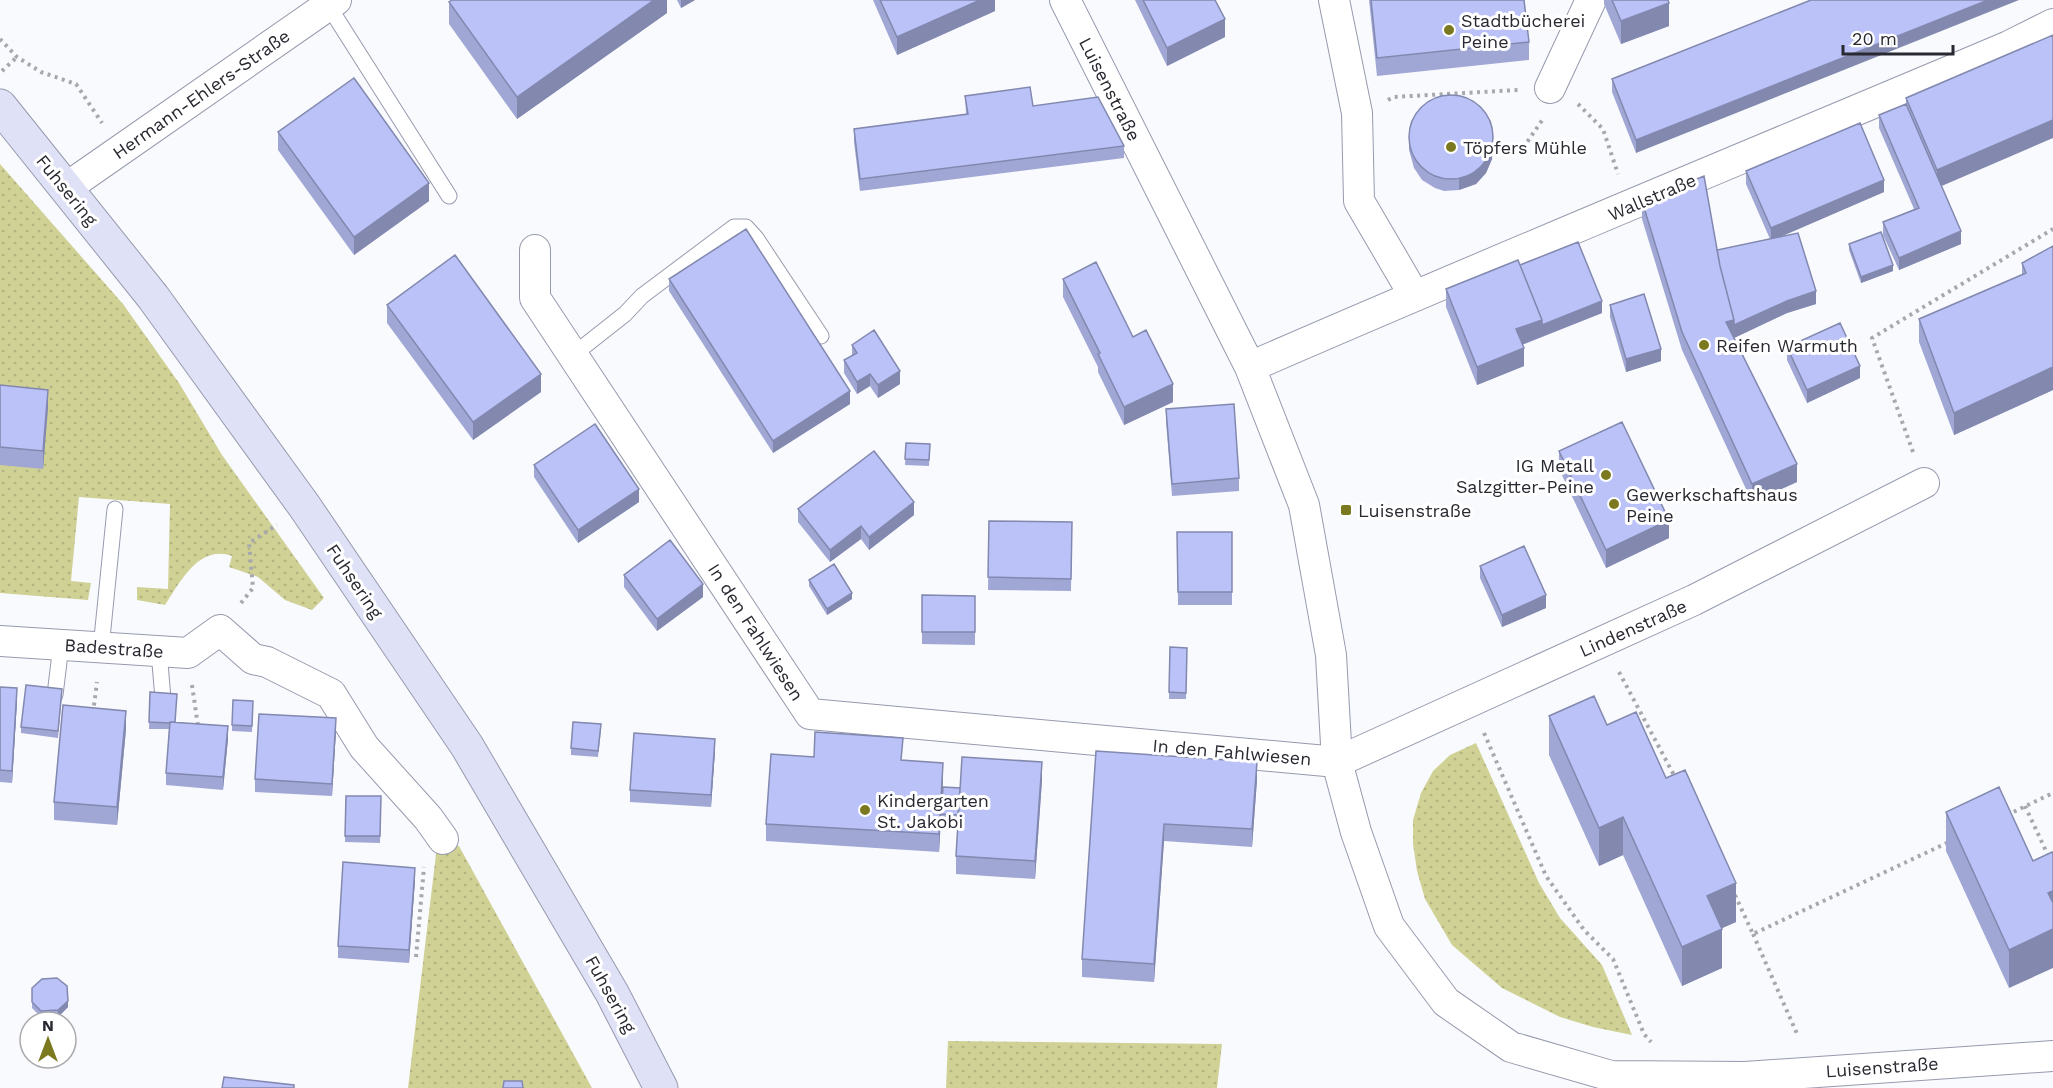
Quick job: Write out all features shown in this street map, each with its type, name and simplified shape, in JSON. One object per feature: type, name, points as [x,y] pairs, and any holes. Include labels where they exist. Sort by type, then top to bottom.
[{"type":"street","name":"Luisenstraße","points":[[1065,0],[1250,367],[1304,505],[1331,655],[1337,762],[1356,832],[1389,926],[1446,1002],[1511,1047],[1611,1076],[1745,1077],[2053,1056]]},
{"type":"street","points":[[1334,0],[1357,113],[1359,201],[1414,295]]},
{"type":"street","points":[[1556,102],[1591,0]]},
{"type":"street","name":"Hermann-Ehlers-Straße","points":[[66,188],[332,3]]},
{"type":"street","name":"Wallstraße","points":[[1250,367],[1414,295],[1629,207],[2009,46],[2053,24]]},
{"type":"street","name":"Fuhsering","points":[[0,106],[153,297],[305,507],[467,746],[612,993],[662,1088]]},
{"type":"street","name":"In den Fahlwiesen","points":[[535,250],[535,298],[810,714],[1337,762]]},
{"type":"street","name":"Lindenstraße","points":[[1337,762],[1694,600],[1924,483]]},
{"type":"street","points":[[220,630],[253,659],[267,662],[331,694],[364,747],[436,829]]},
{"type":"street","name":"Badestraße","points":[[0,641],[188,653],[220,630]]},
{"type":"lane","points":[[332,3],[450,196]]},
{"type":"lane","points":[[573,355],[625,314],[642,296],[734,227],[746,227],[756,238],[821,336]]},
{"type":"lane","points":[[101,648],[115,509]]},
{"type":"lane","points":[[54,694],[61,645]]},
{"type":"lane","points":[[159,651],[164,699]]},
{"type":"path","points":[[0,39],[16,57],[41,72],[76,84],[120,151]]},
{"type":"path","points":[[0,72],[16,57]]},
{"type":"path","points":[[1393,97],[1556,102],[1603,129],[1629,207]]},
{"type":"path","points":[[1519,154],[1556,102]]},
{"type":"path","points":[[1924,483],[1872,338],[2053,229]]},
{"type":"path","points":[[220,630],[253,588],[249,543],[305,507]]},
{"type":"path","points":[[1603,641],[1678,784]]},
{"type":"path","points":[[93,714],[101,648]]},
{"type":"path","points":[[188,653],[198,726]]},
{"type":"path","points":[[1470,702],[1546,876],[1584,930],[1612,959],[1644,1034],[1677,1076]]},
{"type":"path","points":[[2004,816],[2053,793]]},
{"type":"path","points":[[2025,806],[2053,866]]},
{"type":"path","points":[[416,957],[436,829]]},
{"type":"path","points":[[1754,934],[1951,841]]},
{"type":"path","points":[[1734,892],[1798,1036]]},
{"type":"green space","points":[[0,164],[123,304],[179,383],[222,455],[324,598],[312,610],[285,600],[258,577],[229,567],[232,556],[220,554],[210,555],[192,567],[165,605],[137,600],[137,587],[168,589],[170,504],[79,497],[71,581],[91,583],[88,600],[0,593]]},
{"type":"green space","points":[[1476,743],[1539,883],[1560,918],[1602,965],[1632,1035],[1560,1017],[1502,988],[1452,945],[1425,899],[1417,871],[1413,844],[1413,820],[1421,793],[1433,771],[1450,755]]},
{"type":"green space","points":[[437,846],[459,846],[592,1088],[408,1088]]},
{"type":"green space","points":[[948,1041],[1222,1044],[1217,1088],[946,1088]]},
{"type":"building","points":[[452,0],[654,0],[517,97],[449,2]]},
{"type":"building","points":[[880,0],[980,0],[897,37]]},
{"type":"building","points":[[1143,0],[1215,0],[1225,19],[1167,48]]},
{"type":"building","name":"Stadtbücherei Peine","points":[[1371,0],[1524,0],[1529,42],[1377,58]]},
{"type":"building","points":[[1612,0],[1668,0],[1669,3],[1621,21]]},
{"type":"building","points":[[1811,0],[1988,0],[1636,140],[1612,79]]},
{"type":"building","points":[[2053,35],[2053,120],[1937,170],[1906,98]]},
{"type":"building","points":[[354,78],[429,183],[354,237],[278,132]]},
{"type":"building","points":[[1030,87],[1033,106],[1098,97],[1124,146],[860,179],[854,129],[968,114],[965,96]]},
{"type":"building","name":"Töpfers Mühle","points":[[1451,95],[1467,98],[1481,107],[1490,121],[1493,137],[1490,153],[1481,167],[1467,176],[1451,179],[1435,176],[1421,167],[1412,153],[1409,137],[1412,121],[1421,107],[1435,98]]},
{"type":"building","points":[[1906,104],[1961,231],[1899,258],[1883,222],[1919,208],[1879,115]]},
{"type":"building","points":[[1860,123],[1884,180],[1771,228],[1746,171]]},
{"type":"building","name":"Reifen Warmuth","points":[[1704,176],[1720,266],[1734,320],[1726,322],[1797,464],[1752,484],[1682,332],[1642,201]]},
{"type":"building","points":[[746,229],[850,391],[773,441],[669,279]]},
{"type":"building","points":[[1881,232],[1893,265],[1861,277],[1849,244]]},
{"type":"building","points":[[1798,233],[1816,291],[1787,301],[1734,325],[1717,250]]},
{"type":"building","points":[[1578,242],[1602,301],[1542,325],[1520,265]]},
{"type":"building","points":[[2053,246],[2053,367],[1954,413],[1919,319],[2026,273],[2022,263]]},
{"type":"building","points":[[455,255],[541,374],[473,422],[387,305]]},
{"type":"building","points":[[1518,260],[1542,320],[1516,329],[1524,348],[1477,367],[1446,289]]},
{"type":"building","points":[[1096,262],[1133,337],[1146,330],[1173,384],[1124,407],[1063,279]]},
{"type":"building","points":[[1644,294],[1661,349],[1626,359],[1610,305]]},
{"type":"building","points":[[1840,323],[1860,366],[1807,390],[1787,347]]},
{"type":"building","points":[[874,330],[900,371],[878,385],[870,374],[857,382],[844,360],[857,353],[852,345]]},
{"type":"building","points":[[0,385],[48,390],[43,451],[0,447]]},
{"type":"building","points":[[1234,404],[1239,478],[1172,484],[1166,409]]},
{"type":"building","name":"Gewerkschaftshaus Peine","points":[[1622,422],[1669,520],[1606,550],[1559,451]]},
{"type":"building","points":[[595,424],[639,489],[578,530],[534,465]]},
{"type":"building","points":[[906,443],[930,444],[929,460],[905,459]]},
{"type":"building","points":[[874,451],[914,502],[869,537],[861,526],[830,550],[798,509]]},
{"type":"building","points":[[989,521],[1072,522],[1071,579],[988,577]]},
{"type":"building","points":[[1177,532],[1232,532],[1232,592],[1178,592]]},
{"type":"building","points":[[670,540],[703,584],[657,619],[624,575]]},
{"type":"building","points":[[1524,546],[1546,595],[1502,615],[1480,566]]},
{"type":"building","points":[[834,564],[852,593],[827,609],[809,580]]},
{"type":"building","points":[[922,595],[975,596],[975,632],[922,632]]},
{"type":"building","points":[[1170,647],[1187,648],[1186,693],[1169,692]]},
{"type":"building","points":[[26,685],[62,689],[58,731],[21,727]]},
{"type":"building","points":[[0,687],[17,688],[12,771],[0,770]]},
{"type":"building","points":[[150,692],[177,694],[175,722],[149,722]]},
{"type":"building","points":[[1594,696],[1607,725],[1636,712],[1666,778],[1685,770],[1736,883],[1707,896],[1722,929],[1682,947],[1623,817],[1599,828],[1549,716]]},
{"type":"building","points":[[233,700],[253,701],[252,726],[232,725]]},
{"type":"building","points":[[63,705],[126,711],[117,807],[54,802]]},
{"type":"building","points":[[259,714],[336,718],[332,784],[255,779]]},
{"type":"building","points":[[170,722],[228,726],[223,777],[166,773]]},
{"type":"building","points":[[573,722],[601,724],[598,751],[571,748]]},
{"type":"building","points":[[815,732],[903,738],[901,760],[943,763],[939,834],[766,824],[771,754],[814,757]]},
{"type":"building","points":[[634,733],[715,739],[711,795],[630,790]]},
{"type":"building","points":[[1096,751],[1257,762],[1252,829],[1164,824],[1154,964],[1082,959]]},
{"type":"building","points":[[962,757],[1042,762],[1035,861],[956,856]]},
{"type":"building","points":[[943,787],[960,788],[958,815],[941,814]]},
{"type":"building","points":[[1999,787],[2033,861],[2052,852],[2053,854],[2053,891],[2048,893],[2053,903],[2053,929],[2009,950],[1946,812]]},
{"type":"building","points":[[346,796],[381,796],[380,836],[345,836]]},
{"type":"building","points":[[343,862],[415,868],[409,950],[338,946]]},
{"type":"building","points":[[57,978],[67,986],[68,1001],[58,1010],[40,1010],[32,1002],[32,988],[42,979]]},
{"type":"building","points":[[224,1077],[294,1085],[294,1088],[222,1088]]},
{"type":"building","points":[[504,1081],[522,1081],[523,1088],[503,1088]]},
{"type":"place","name":"Stadtbücherei Peine","points":[[1449,30]]},
{"type":"place","name":"Töpfers Mühle","points":[[1451,147]]},
{"type":"place","name":"Reifen Warmuth","points":[[1704,345]]},
{"type":"place","name":"IG Metall Salzgitter-Peine","points":[[1606,475]]},
{"type":"place","name":"Gewerkschaftshaus Peine","points":[[1614,504]]},
{"type":"place","name":"Luisenstraße","points":[[1346,510]]},
{"type":"place","name":"Kindergarten St. Jakobi","points":[[865,810]]}]
